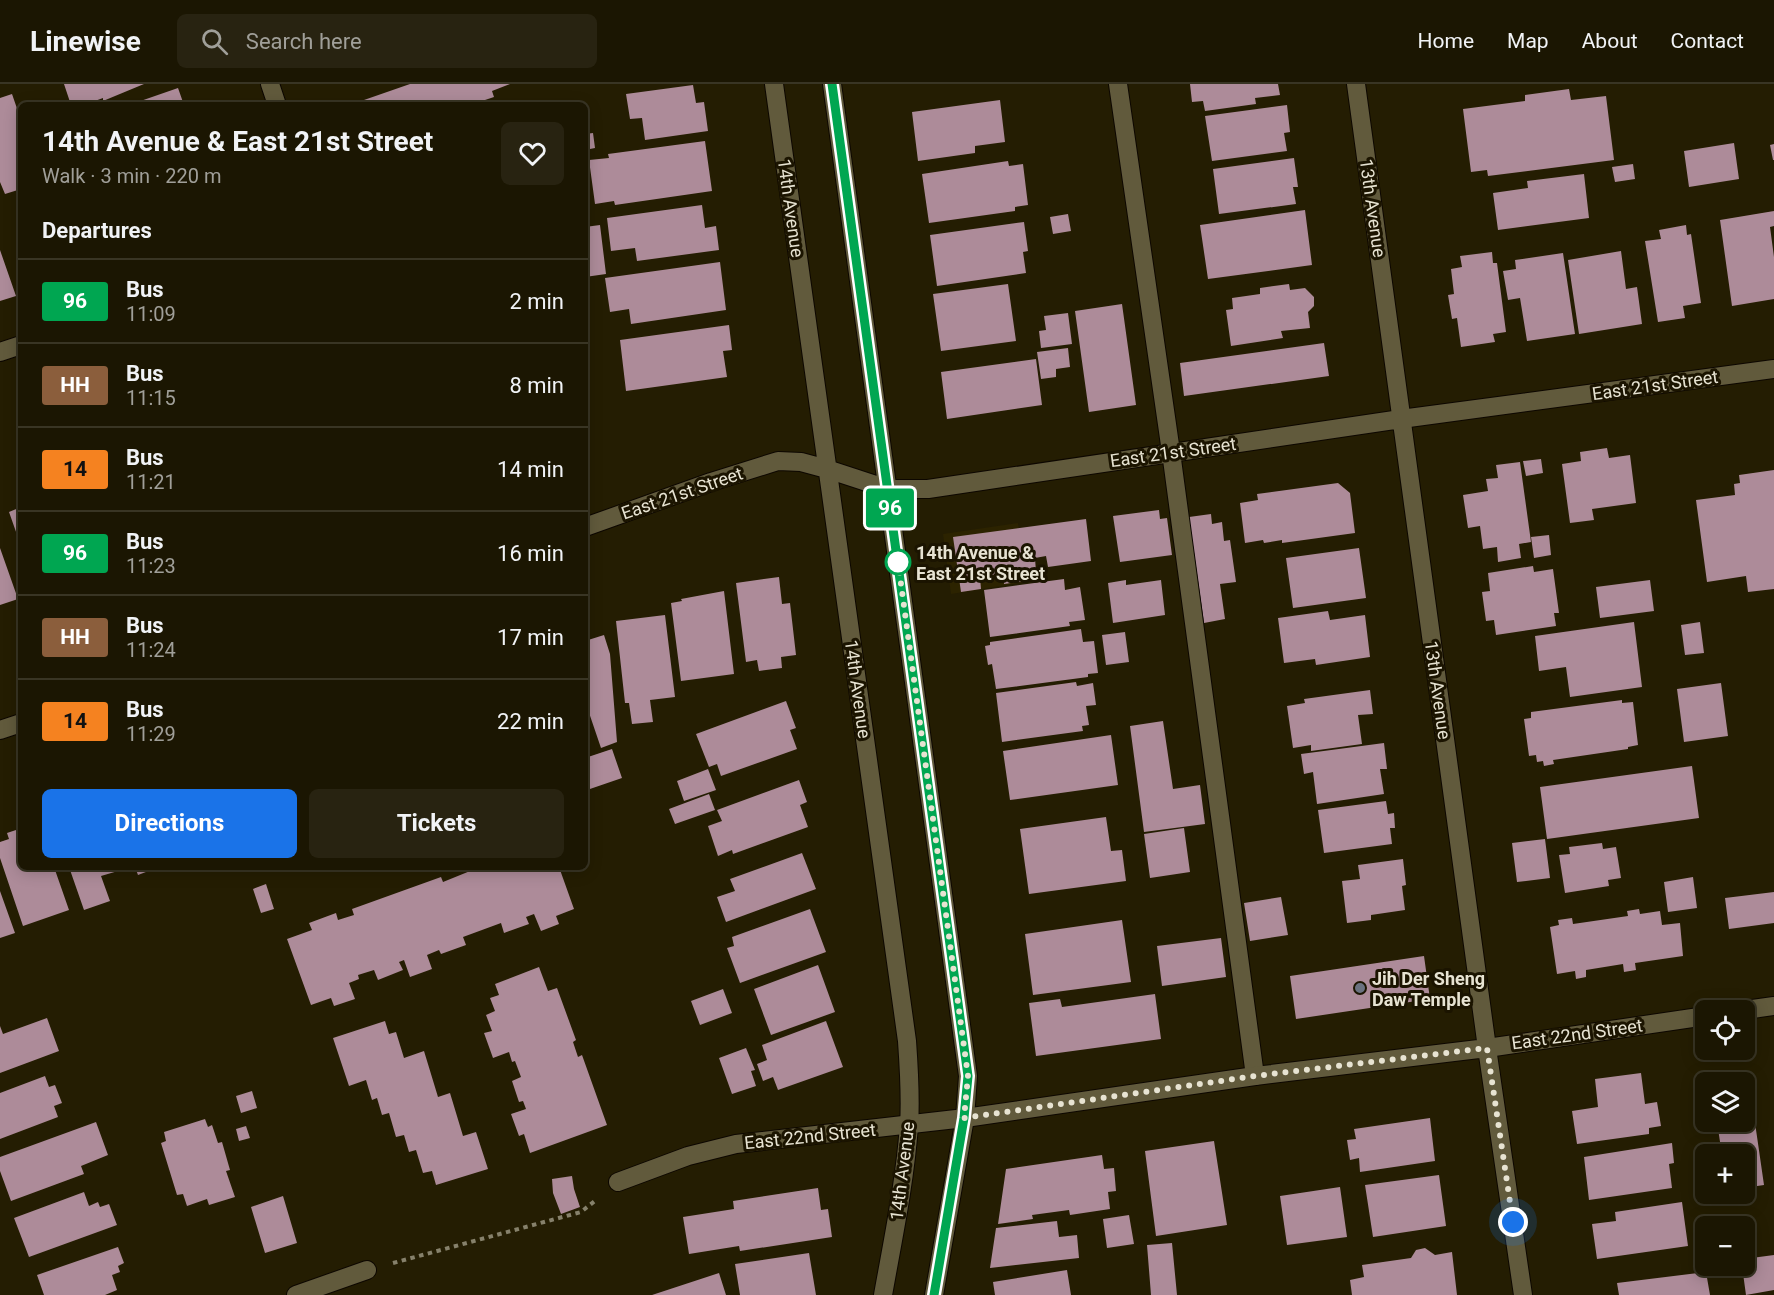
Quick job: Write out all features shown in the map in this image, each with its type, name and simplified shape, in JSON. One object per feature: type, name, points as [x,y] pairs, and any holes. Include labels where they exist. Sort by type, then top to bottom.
[{"type":"street","points":[[270,84],[276,102]]},
{"type":"street","name":"14th Avenue","points":[[774,84],[826,469],[908,1041],[909,1125],[883,1295]]},
{"type":"street","points":[[832,84],[968,1076],[964,1118],[934,1295]]},
{"type":"street","points":[[1118,84],[1171,452],[1255,1076]]},
{"type":"street","name":"13th Avenue","points":[[1356,84],[1487,1048],[1523,1295]]},
{"type":"street","points":[[0,352],[18,346]]},
{"type":"street","name":"East 21st Street","points":[[588,526],[778,461],[801,462],[888,489],[928,489],[1401,419],[1774,369]]},
{"type":"street","points":[[0,730],[18,724]]},
{"type":"street","points":[[1755,1009],[1774,1006]]},
{"type":"street","name":"East 22nd Street","points":[[618,1182],[688,1156],[736,1144],[964,1118],[1255,1076],[1487,1048],[1695,1018]]},
{"type":"street","points":[[296,1295],[367,1270]]},
{"type":"path","points":[[367,1270],[581,1212],[618,1182]]},
{"type":"shaded area","points":[[1018,523],[1026,582],[951,594],[943,534]]},
{"type":"building","points":[[64,84],[144,84],[103,101],[103,98],[92,102],[70,102]]},
{"type":"building","points":[[410,84],[510,84],[492,91],[494,97],[479,102],[365,102],[364,100]]},
{"type":"building","points":[[1190,84],[1278,84],[1280,95],[1255,98],[1256,104],[1205,111],[1203,101],[1192,102]]},
{"type":"building","points":[[693,85],[696,103],[704,102],[708,131],[645,140],[642,118],[630,119],[626,94]]},
{"type":"building","points":[[178,88],[183,102],[138,102]]},
{"type":"building","points":[[1569,89],[1571,100],[1606,96],[1614,160],[1488,176],[1487,170],[1471,172],[1463,109],[1525,101],[1525,95]]},
{"type":"building","points":[[12,94],[18,111],[18,190],[5,194],[0,182],[0,98]]},
{"type":"building","points":[[1000,100],[1005,142],[975,146],[975,153],[918,161],[912,112]]},
{"type":"building","points":[[1287,105],[1290,132],[1284,133],[1287,151],[1212,161],[1205,116]]},
{"type":"building","points":[[593,133],[595,148],[588,149],[588,134]]},
{"type":"building","points":[[705,141],[712,191],[615,205],[614,201],[595,204],[589,160],[609,158],[608,154]]},
{"type":"building","points":[[1734,143],[1739,179],[1689,187],[1684,151]]},
{"type":"building","points":[[1774,144],[1774,160],[1773,160],[1770,145]]},
{"type":"building","points":[[1294,158],[1298,187],[1293,187],[1296,204],[1219,214],[1213,169]]},
{"type":"building","points":[[1008,161],[1009,166],[1023,164],[1028,205],[1015,207],[1015,211],[929,223],[922,174]]},
{"type":"building","points":[[1633,164],[1635,179],[1615,182],[1612,167]]},
{"type":"building","points":[[1584,174],[1589,218],[1498,230],[1493,193],[1528,188],[1527,181]]},
{"type":"building","points":[[702,205],[705,228],[716,226],[719,250],[637,261],[635,248],[611,251],[607,218]]},
{"type":"building","points":[[1305,210],[1312,265],[1208,279],[1200,225]]},
{"type":"building","points":[[1774,211],[1774,226],[1770,227],[1774,257],[1774,299],[1732,306],[1720,220]]},
{"type":"building","points":[[1068,214],[1071,231],[1053,234],[1050,217]]},
{"type":"building","points":[[1024,222],[1028,251],[1023,252],[1026,273],[937,286],[930,235]]},
{"type":"building","points":[[600,225],[606,274],[588,277],[588,227]]},
{"type":"building","points":[[1686,225],[1687,235],[1691,234],[1701,303],[1683,306],[1685,318],[1658,322],[1645,241],[1661,239],[1659,230]]},
{"type":"building","points":[[0,250],[16,296],[0,301]]},
{"type":"building","points":[[1621,251],[1626,289],[1637,287],[1642,324],[1579,334],[1568,260]]},
{"type":"building","points":[[1492,252],[1493,263],[1497,263],[1506,332],[1493,334],[1495,342],[1461,347],[1457,318],[1452,319],[1448,295],[1454,294],[1451,269],[1462,267],[1460,256]]},
{"type":"building","points":[[1563,253],[1575,334],[1527,341],[1520,298],[1508,300],[1503,271],[1516,269],[1515,260]]},
{"type":"building","points":[[720,262],[726,310],[631,324],[629,309],[610,312],[605,278]]},
{"type":"building","points":[[1008,284],[1016,341],[941,351],[933,294]]},
{"type":"building","points":[[1289,284],[1290,290],[1305,288],[1314,297],[1314,306],[1308,312],[1310,328],[1281,331],[1283,338],[1231,346],[1226,310],[1233,309],[1232,298],[1260,294],[1260,288]]},
{"type":"building","points":[[1122,304],[1136,405],[1089,412],[1075,311]]},
{"type":"building","points":[[1068,313],[1072,344],[1041,348],[1039,331],[1046,330],[1044,316]]},
{"type":"building","points":[[729,325],[732,350],[723,351],[727,377],[626,391],[620,340]]},
{"type":"building","points":[[1324,343],[1329,376],[1184,396],[1180,363]]},
{"type":"building","points":[[1068,348],[1070,367],[1056,369],[1056,377],[1041,379],[1037,352]]},
{"type":"building","points":[[1036,359],[1042,405],[947,419],[941,372]]},
{"type":"building","points":[[1607,448],[1609,458],[1630,455],[1636,503],[1592,509],[1594,520],[1570,523],[1562,464],[1581,461],[1580,452]]},
{"type":"building","points":[[1541,459],[1543,473],[1526,476],[1523,461]]},
{"type":"building","points":[[1520,462],[1531,542],[1519,544],[1521,558],[1498,562],[1497,547],[1483,549],[1480,526],[1468,528],[1463,495],[1488,491],[1486,479],[1498,478],[1496,465]]},
{"type":"building","points":[[1774,470],[1774,589],[1748,592],[1746,576],[1707,582],[1696,500],[1735,495],[1734,484],[1740,483],[1739,475]]},
{"type":"building","points":[[1338,483],[1350,493],[1355,533],[1282,543],[1282,540],[1264,543],[1263,540],[1245,543],[1240,503],[1258,500],[1257,494]]},
{"type":"building","points":[[18,508],[18,538],[9,512]]},
{"type":"building","points":[[1159,510],[1160,519],[1167,518],[1172,555],[1120,562],[1113,516]]},
{"type":"building","points":[[1211,514],[1212,524],[1222,522],[1224,541],[1230,540],[1236,582],[1220,584],[1225,619],[1204,623],[1189,517]]},
{"type":"building","points":[[1086,519],[1091,561],[1048,567],[1046,556],[1035,558],[1036,572],[1025,574],[1026,581],[1004,584],[1003,573],[980,577],[981,589],[961,592],[953,537]]},
{"type":"building","points":[[1549,535],[1551,555],[1534,558],[1531,537]]},
{"type":"building","points":[[0,548],[18,599],[0,605]]},
{"type":"building","points":[[1359,548],[1366,598],[1293,608],[1286,558]]},
{"type":"building","points":[[1533,566],[1534,572],[1553,569],[1559,613],[1554,613],[1556,626],[1496,635],[1494,620],[1486,621],[1482,592],[1490,591],[1488,573]]},
{"type":"building","points":[[779,577],[782,604],[790,603],[796,655],[781,657],[782,668],[759,671],[757,660],[746,662],[736,583]]},
{"type":"building","points":[[1064,579],[1065,590],[1080,587],[1085,620],[1069,622],[1070,626],[990,637],[984,590]]},
{"type":"building","points":[[1126,580],[1126,585],[1161,580],[1165,615],[1113,623],[1108,583]]},
{"type":"building","points":[[1650,580],[1654,611],[1600,618],[1596,587]]},
{"type":"building","points":[[724,591],[734,674],[681,681],[671,603]]},
{"type":"building","points":[[1328,611],[1330,620],[1365,615],[1370,657],[1316,665],[1315,659],[1284,663],[1278,618]]},
{"type":"building","points":[[665,615],[675,697],[650,700],[653,722],[632,724],[629,703],[625,703],[616,621]]},
{"type":"building","points":[[1634,622],[1642,687],[1570,697],[1566,667],[1539,671],[1535,636]]},
{"type":"building","points":[[1700,622],[1704,653],[1685,655],[1681,625]]},
{"type":"building","points":[[1081,629],[1083,642],[1094,641],[1098,673],[1088,674],[1088,677],[996,689],[992,664],[988,665],[985,646],[990,645],[990,642]]},
{"type":"building","points":[[1125,632],[1129,662],[1106,665],[1102,635]]},
{"type":"building","points":[[604,635],[610,654],[617,742],[601,748],[588,710],[588,640]]},
{"type":"building","points":[[1076,682],[1077,686],[1093,683],[1096,705],[1086,706],[1089,725],[1082,726],[1083,731],[1002,742],[996,693]]},
{"type":"building","points":[[1721,683],[1728,736],[1684,742],[1677,689]]},
{"type":"building","points":[[1370,690],[1373,714],[1358,715],[1362,744],[1311,751],[1311,745],[1293,748],[1287,706],[1305,703],[1304,699]]},
{"type":"building","points":[[1622,700],[1622,703],[1633,702],[1638,745],[1628,747],[1628,749],[1553,760],[1554,764],[1544,766],[1543,761],[1537,762],[1536,755],[1529,756],[1524,719],[1531,718],[1531,712]]},
{"type":"building","points":[[786,701],[796,728],[790,730],[797,749],[721,776],[717,764],[709,767],[696,734]]},
{"type":"building","points":[[1163,721],[1173,789],[1200,785],[1205,824],[1144,832],[1130,726]]},
{"type":"building","points":[[1111,735],[1118,785],[1010,800],[1003,751]]},
{"type":"building","points":[[1384,743],[1387,769],[1380,769],[1384,794],[1317,804],[1313,772],[1304,774],[1301,754]]},
{"type":"building","points":[[612,749],[622,778],[588,790],[588,757]]},
{"type":"building","points":[[1692,766],[1699,818],[1547,839],[1540,787]]},
{"type":"building","points":[[708,769],[716,790],[684,801],[677,781]]},
{"type":"building","points":[[799,780],[807,802],[800,805],[808,827],[733,854],[732,850],[718,856],[708,826],[722,821],[717,810]]},
{"type":"building","points":[[709,794],[715,810],[675,824],[669,809]]},
{"type":"building","points":[[1386,801],[1388,814],[1394,813],[1395,828],[1390,828],[1392,844],[1324,853],[1318,810]]},
{"type":"building","points":[[1106,817],[1111,851],[1122,850],[1126,881],[1029,894],[1020,829]]},
{"type":"building","points":[[1184,828],[1190,872],[1150,878],[1144,834]]},
{"type":"building","points":[[18,829],[18,870],[55,870],[69,910],[23,926],[0,858],[0,842],[9,839],[7,833]]},
{"type":"building","points":[[1545,839],[1550,878],[1517,882],[1512,843]]},
{"type":"building","points":[[1602,843],[1603,849],[1616,847],[1621,878],[1608,880],[1609,886],[1565,893],[1559,855],[1570,854],[1569,847]]},
{"type":"building","points":[[802,853],[816,889],[726,922],[717,897],[735,891],[730,879]]},
{"type":"building","points":[[1403,859],[1406,885],[1402,886],[1405,910],[1371,915],[1371,920],[1347,923],[1342,881],[1360,879],[1358,865]]},
{"type":"building","points":[[70,870],[118,870],[101,876],[110,901],[84,910]]},
{"type":"building","points":[[136,870],[151,870],[138,875]]},
{"type":"building","points":[[473,870],[560,870],[574,909],[556,916],[559,924],[541,931],[534,914],[526,917],[529,924],[504,933],[501,923],[463,937],[466,945],[441,954],[439,950],[427,955],[432,969],[410,977],[404,960],[399,962],[403,970],[378,980],[374,970],[358,975],[359,979],[349,983],[355,999],[334,1006],[331,998],[311,1005],[287,939],[312,930],[309,923],[336,913],[338,920],[354,915],[352,909],[441,877],[443,882]]},
{"type":"building","points":[[1693,877],[1697,908],[1668,912],[1664,882]]},
{"type":"building","points":[[266,884],[274,909],[261,913],[253,889]]},
{"type":"building","points":[[0,891],[15,933],[0,938]]},
{"type":"building","points":[[1774,892],[1774,923],[1729,929],[1725,898]]},
{"type":"building","points":[[1281,897],[1288,935],[1250,941],[1244,903]]},
{"type":"building","points":[[810,909],[826,952],[740,983],[727,948],[734,946],[732,937]]},
{"type":"building","points":[[1639,909],[1640,914],[1660,911],[1662,925],[1680,923],[1683,956],[1635,963],[1636,970],[1624,972],[1623,964],[1586,970],[1586,977],[1576,979],[1575,971],[1557,974],[1550,927],[1559,925],[1558,920],[1572,918],[1573,924],[1628,916],[1627,911]]},
{"type":"building","points":[[1122,920],[1131,982],[1033,995],[1025,934]]},
{"type":"building","points":[[1221,938],[1226,977],[1162,986],[1157,946]]},
{"type":"building","name":"Jih Der Sheng Daw Temple","points":[[1424,956],[1430,999],[1296,1019],[1290,976]]},
{"type":"building","points":[[818,965],[835,1012],[771,1035],[754,989]]},
{"type":"building","points":[[539,967],[548,991],[557,988],[576,1040],[573,1042],[578,1057],[582,1055],[607,1125],[530,1153],[524,1134],[519,1136],[511,1114],[526,1109],[523,1101],[519,1102],[512,1081],[521,1077],[515,1061],[512,1062],[509,1052],[493,1058],[484,1033],[492,1031],[486,1015],[495,1011],[490,998],[499,995],[495,984]]},
{"type":"building","points":[[723,989],[732,1013],[700,1025],[691,1001]]},
{"type":"building","points":[[1155,994],[1161,1039],[1036,1056],[1029,1003],[1060,999],[1062,1007]]},
{"type":"building","points":[[47,1018],[59,1051],[0,1073],[0,1026],[3,1034]]},
{"type":"building","points":[[385,1021],[389,1034],[396,1032],[404,1058],[424,1051],[438,1097],[450,1093],[463,1136],[476,1132],[488,1169],[436,1185],[432,1171],[423,1173],[416,1150],[409,1152],[404,1135],[396,1137],[389,1113],[382,1115],[377,1098],[372,1100],[366,1080],[349,1086],[333,1038]]},
{"type":"building","points":[[826,1021],[843,1067],[778,1090],[773,1077],[763,1081],[757,1064],[767,1060],[762,1045]]},
{"type":"building","points":[[746,1048],[755,1070],[751,1071],[756,1086],[732,1094],[719,1058]]},
{"type":"building","points":[[1641,1073],[1645,1104],[1657,1102],[1661,1126],[1649,1128],[1649,1134],[1577,1144],[1572,1111],[1598,1107],[1595,1079]]},
{"type":"building","points":[[45,1076],[49,1087],[55,1085],[62,1103],[54,1106],[58,1117],[0,1139],[0,1093]]},
{"type":"building","points":[[252,1091],[257,1108],[241,1113],[236,1096]]},
{"type":"building","points":[[1430,1118],[1435,1161],[1360,1172],[1359,1158],[1350,1160],[1347,1140],[1356,1139],[1354,1129]]},
{"type":"building","points":[[205,1119],[208,1127],[212,1125],[218,1143],[222,1142],[230,1170],[226,1171],[235,1197],[209,1205],[207,1199],[187,1206],[183,1194],[177,1195],[161,1143],[166,1141],[164,1132]]},
{"type":"building","points":[[96,1122],[108,1155],[81,1166],[84,1174],[11,1201],[0,1171],[0,1157]]},
{"type":"building","points":[[1755,1123],[1764,1185],[1755,1186],[1755,1144],[1720,1144],[1719,1132],[1755,1132]]},
{"type":"building","points":[[246,1126],[250,1138],[239,1141],[236,1129]]},
{"type":"building","points":[[1214,1141],[1227,1225],[1156,1236],[1145,1151]]},
{"type":"building","points":[[1672,1143],[1674,1163],[1669,1164],[1672,1188],[1589,1200],[1584,1157]]},
{"type":"building","points":[[1102,1155],[1104,1169],[1114,1168],[1116,1191],[1108,1192],[1110,1209],[1070,1215],[1069,1210],[1032,1215],[1033,1219],[998,1224],[1006,1169]]},
{"type":"building","points":[[1439,1175],[1446,1226],[1373,1237],[1365,1185]]},
{"type":"building","points":[[572,1176],[580,1207],[561,1214],[553,1193],[552,1179]]},
{"type":"building","points":[[1340,1187],[1347,1237],[1287,1245],[1280,1196]]},
{"type":"building","points":[[818,1188],[821,1210],[828,1209],[832,1237],[740,1251],[739,1246],[689,1254],[683,1217],[734,1209],[733,1201]]},
{"type":"building","points":[[84,1192],[89,1206],[98,1202],[100,1207],[109,1204],[117,1225],[29,1257],[14,1218]]},
{"type":"building","points":[[283,1196],[297,1243],[265,1253],[251,1207]]},
{"type":"building","points":[[1682,1202],[1688,1246],[1597,1259],[1592,1224],[1616,1221],[1615,1212]]},
{"type":"building","points":[[1129,1215],[1134,1244],[1107,1248],[1103,1219]]},
{"type":"building","points":[[1057,1221],[1059,1237],[1077,1235],[1079,1258],[990,1268],[996,1228]]},
{"type":"building","points":[[1172,1243],[1177,1295],[1151,1295],[1147,1245]]},
{"type":"building","points":[[118,1247],[124,1263],[118,1266],[120,1272],[112,1275],[117,1290],[105,1295],[44,1295],[37,1275]]},
{"type":"building","points":[[1425,1248],[1435,1255],[1452,1252],[1457,1295],[1352,1295],[1350,1280],[1364,1277],[1362,1265],[1411,1258],[1416,1250]]},
{"type":"building","points":[[809,1253],[816,1295],[740,1295],[735,1264]]},
{"type":"building","points":[[1774,1255],[1774,1290],[1746,1295],[1743,1276],[1755,1276],[1755,1258]]},
{"type":"building","points":[[1067,1270],[1071,1295],[995,1295],[993,1282]]},
{"type":"building","points":[[719,1273],[726,1295],[652,1295]]},
{"type":"building","points":[[1695,1273],[1695,1276],[1707,1276],[1710,1295],[1619,1295],[1617,1283]]},
{"type":"bus line","name":"96","points":[[832,84],[968,1076],[964,1118],[934,1295]]},
{"type":"place","name":"14th Avenue & East 21st Street","points":[[898,562]]},
{"type":"place","name":"Jih Der Sheng Daw Temple","points":[[1360,988]]},
{"type":"route","points":[[898,562],[963,1032],[968,1076],[964,1118],[1255,1076],[1487,1048],[1513,1222]]}]
